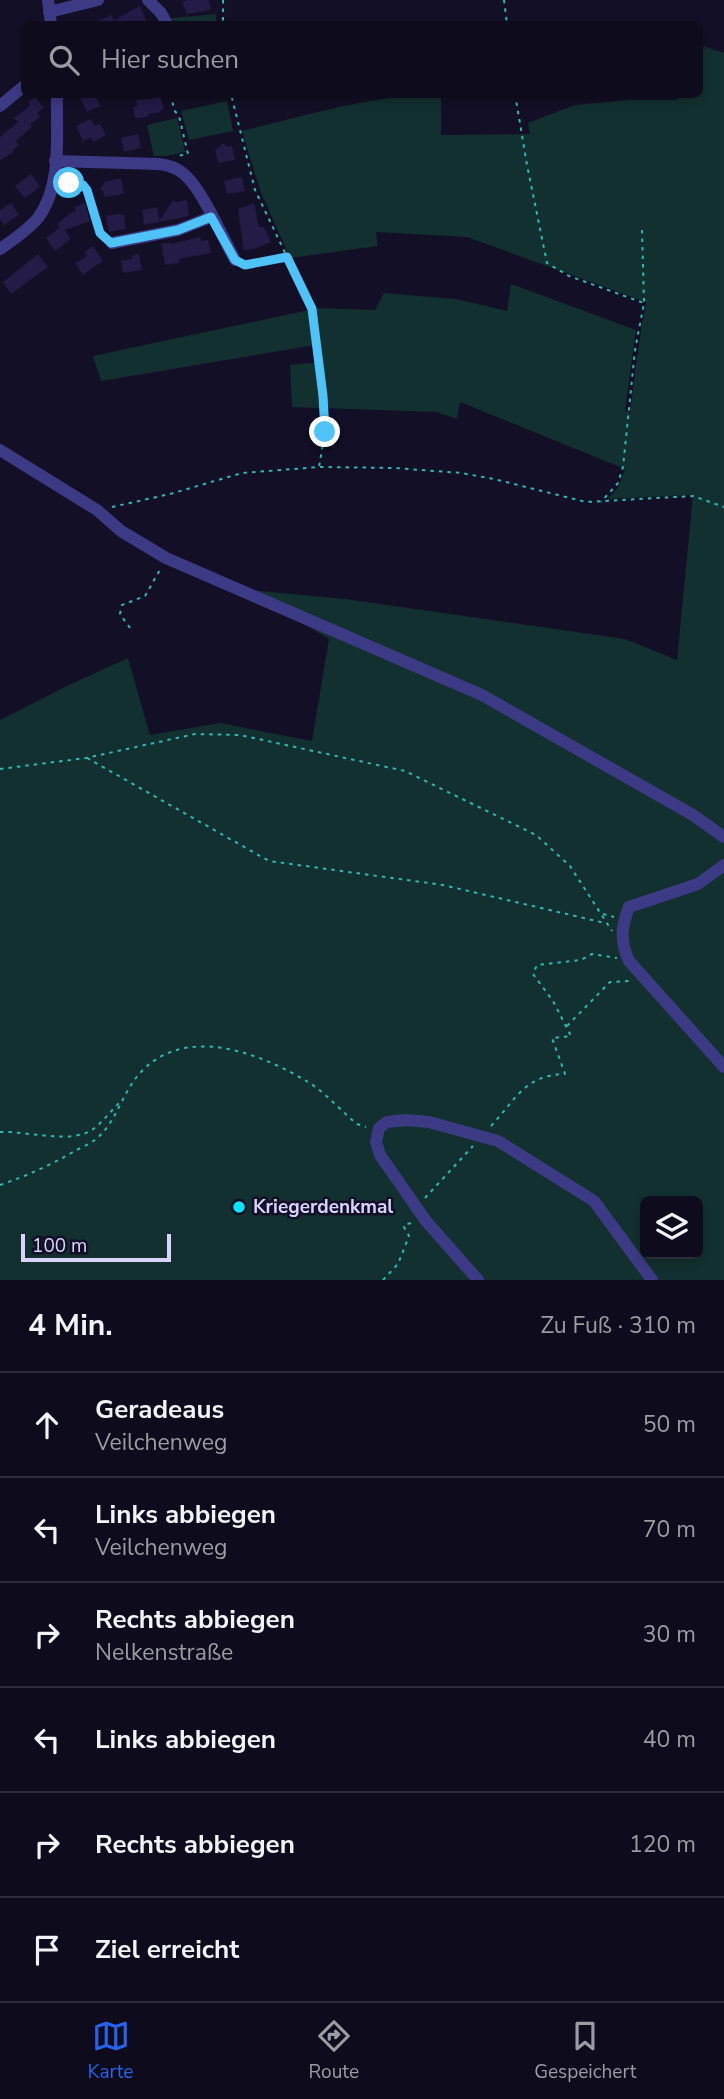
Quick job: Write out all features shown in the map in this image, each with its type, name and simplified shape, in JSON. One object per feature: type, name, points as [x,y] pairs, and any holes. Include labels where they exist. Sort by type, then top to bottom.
[{"type":"street","points":[[49,12],[98,0]]},
{"type":"street","points":[[148,0],[165,21]]},
{"type":"street","points":[[0,106],[21,88]]},
{"type":"street","points":[[0,249],[37,219],[44,207],[53,181],[57,98]]},
{"type":"street","points":[[55,162],[167,164],[175,167],[188,178],[235,260]]},
{"type":"street","points":[[111,243],[178,230],[211,217]]},
{"type":"street","points":[[0,450],[97,510],[121,531],[166,558],[482,695],[693,815],[724,837]]},
{"type":"street","points":[[724,865],[698,884],[629,907],[622,926],[624,949],[629,961],[724,1068]]},
{"type":"street","points":[[478,1280],[426,1221],[380,1155],[376,1142],[379,1128],[387,1122],[429,1122],[498,1141],[594,1201],[652,1280]]},
{"type":"path","points":[[223,0],[223,21]]},
{"type":"path","points":[[504,0],[507,21]]},
{"type":"path","points":[[172,98],[190,161]]},
{"type":"path","points":[[232,98],[255,190],[312,309],[324,420],[319,467]]},
{"type":"path","points":[[516,98],[547,263],[569,276],[644,303]]},
{"type":"path","points":[[167,164],[169,158],[188,154]]},
{"type":"path","points":[[53,181],[83,185],[87,190],[100,233],[111,243]]},
{"type":"path","points":[[601,502],[618,483],[623,467],[635,350],[644,303],[642,230]]},
{"type":"path","points":[[235,260],[245,265],[287,257]]},
{"type":"path","points":[[97,510],[170,495],[242,474],[319,467],[395,468],[461,473],[586,502],[693,496],[724,507]]},
{"type":"path","points":[[130,628],[120,614],[122,605],[145,596],[166,558]]},
{"type":"path","points":[[0,769],[86,758],[195,734],[217,734],[240,736],[405,771],[536,835],[570,866],[600,913]]},
{"type":"path","points":[[86,758],[269,861],[443,885],[606,923]]},
{"type":"path","points":[[482,1136],[525,1087],[546,1074],[565,1074],[552,1038],[570,1036],[567,1026],[533,974],[537,965],[581,960],[592,954],[619,958]]},
{"type":"path","points":[[567,1026],[610,982],[631,981],[627,975]]},
{"type":"path","points":[[0,1185],[43,1169],[96,1139],[133,1082],[152,1062],[170,1052],[188,1047],[209,1046],[254,1057],[309,1083],[357,1124],[379,1128]]},
{"type":"path","points":[[0,1132],[68,1137],[82,1135],[93,1129],[122,1101]]},
{"type":"path","points":[[424,1199],[470,1149]]},
{"type":"path","points":[[383,1280],[398,1264],[409,1236],[405,1224]]},
{"type":"green space","points":[[216,14],[216,21],[172,21],[171,18]]},
{"type":"green space","points":[[703,46],[724,53],[724,1280],[0,1280],[0,720],[128,658],[150,735],[220,723],[312,741],[329,639],[248,590],[345,599],[625,639],[677,660],[693,495],[608,499],[619,486],[625,469],[460,402],[457,419],[437,412],[292,407],[290,365],[321,362],[314,308],[375,310],[384,293],[456,299],[507,311],[511,284],[636,330],[625,410],[630,413],[646,302],[467,237],[376,232],[378,246],[290,258],[260,190],[242,131],[365,102],[390,98],[441,98],[441,135],[530,134],[528,123],[575,105],[703,98]]},
{"type":"green space","points":[[227,101],[233,131],[189,140],[181,111]]},
{"type":"green space","points":[[177,118],[185,152],[154,156],[147,125]]},
{"type":"green space","points":[[309,310],[315,345],[101,381],[93,356]]},
{"type":"building","points":[[209,0],[211,10],[187,14],[182,2]]},
{"type":"building","points":[[140,6],[146,21],[98,21],[112,15],[114,20]]},
{"type":"building","points":[[36,98],[44,108],[37,113],[40,117],[16,141],[19,145],[14,152],[0,160],[0,137],[18,122],[14,118],[30,105],[28,102]]},
{"type":"building","points":[[80,98],[97,98],[100,106],[87,112]]},
{"type":"building","points":[[160,98],[164,108],[158,113],[150,113],[147,117],[135,118],[133,107],[138,106],[136,100]]},
{"type":"building","points":[[91,119],[94,126],[100,124],[106,135],[93,142],[91,137],[83,141],[76,126]]},
{"type":"building","points":[[138,134],[141,148],[124,152],[121,138]]},
{"type":"building","points":[[223,143],[227,147],[232,146],[235,160],[218,163],[215,149]]},
{"type":"building","points":[[31,174],[40,187],[24,198],[15,186]]},
{"type":"building","points":[[242,177],[245,191],[227,194],[224,181]]},
{"type":"building","points":[[121,178],[124,194],[104,197],[100,189],[105,182]]},
{"type":"building","points":[[173,200],[187,200],[189,216],[144,225],[142,210],[157,207],[159,221]]},
{"type":"building","points":[[11,203],[19,215],[4,225],[0,219],[0,210]]},
{"type":"building","points":[[85,203],[90,221],[65,230],[71,239],[55,251],[46,238],[60,227],[57,224],[76,211],[74,207]]},
{"type":"building","points":[[254,203],[259,227],[264,227],[271,242],[244,251],[238,209]]},
{"type":"building","points":[[124,215],[126,229],[109,232],[106,216]]},
{"type":"building","points":[[200,237],[201,241],[208,240],[211,253],[179,259],[180,263],[165,265],[161,244]]},
{"type":"building","points":[[93,246],[103,261],[83,275],[75,263],[87,256],[84,252]]},
{"type":"building","points":[[38,254],[48,267],[11,294],[3,282]]},
{"type":"building","points":[[139,254],[142,270],[123,273],[121,261],[132,259],[131,256]]},
{"type":"place","name":"Kriegerdenkmal","points":[[239,1207]]},
{"type":"route","points":[[69,183],[83,185],[87,190],[100,233],[111,243],[178,230],[211,217],[235,260],[245,265],[287,257],[312,309],[325,432]]}]
